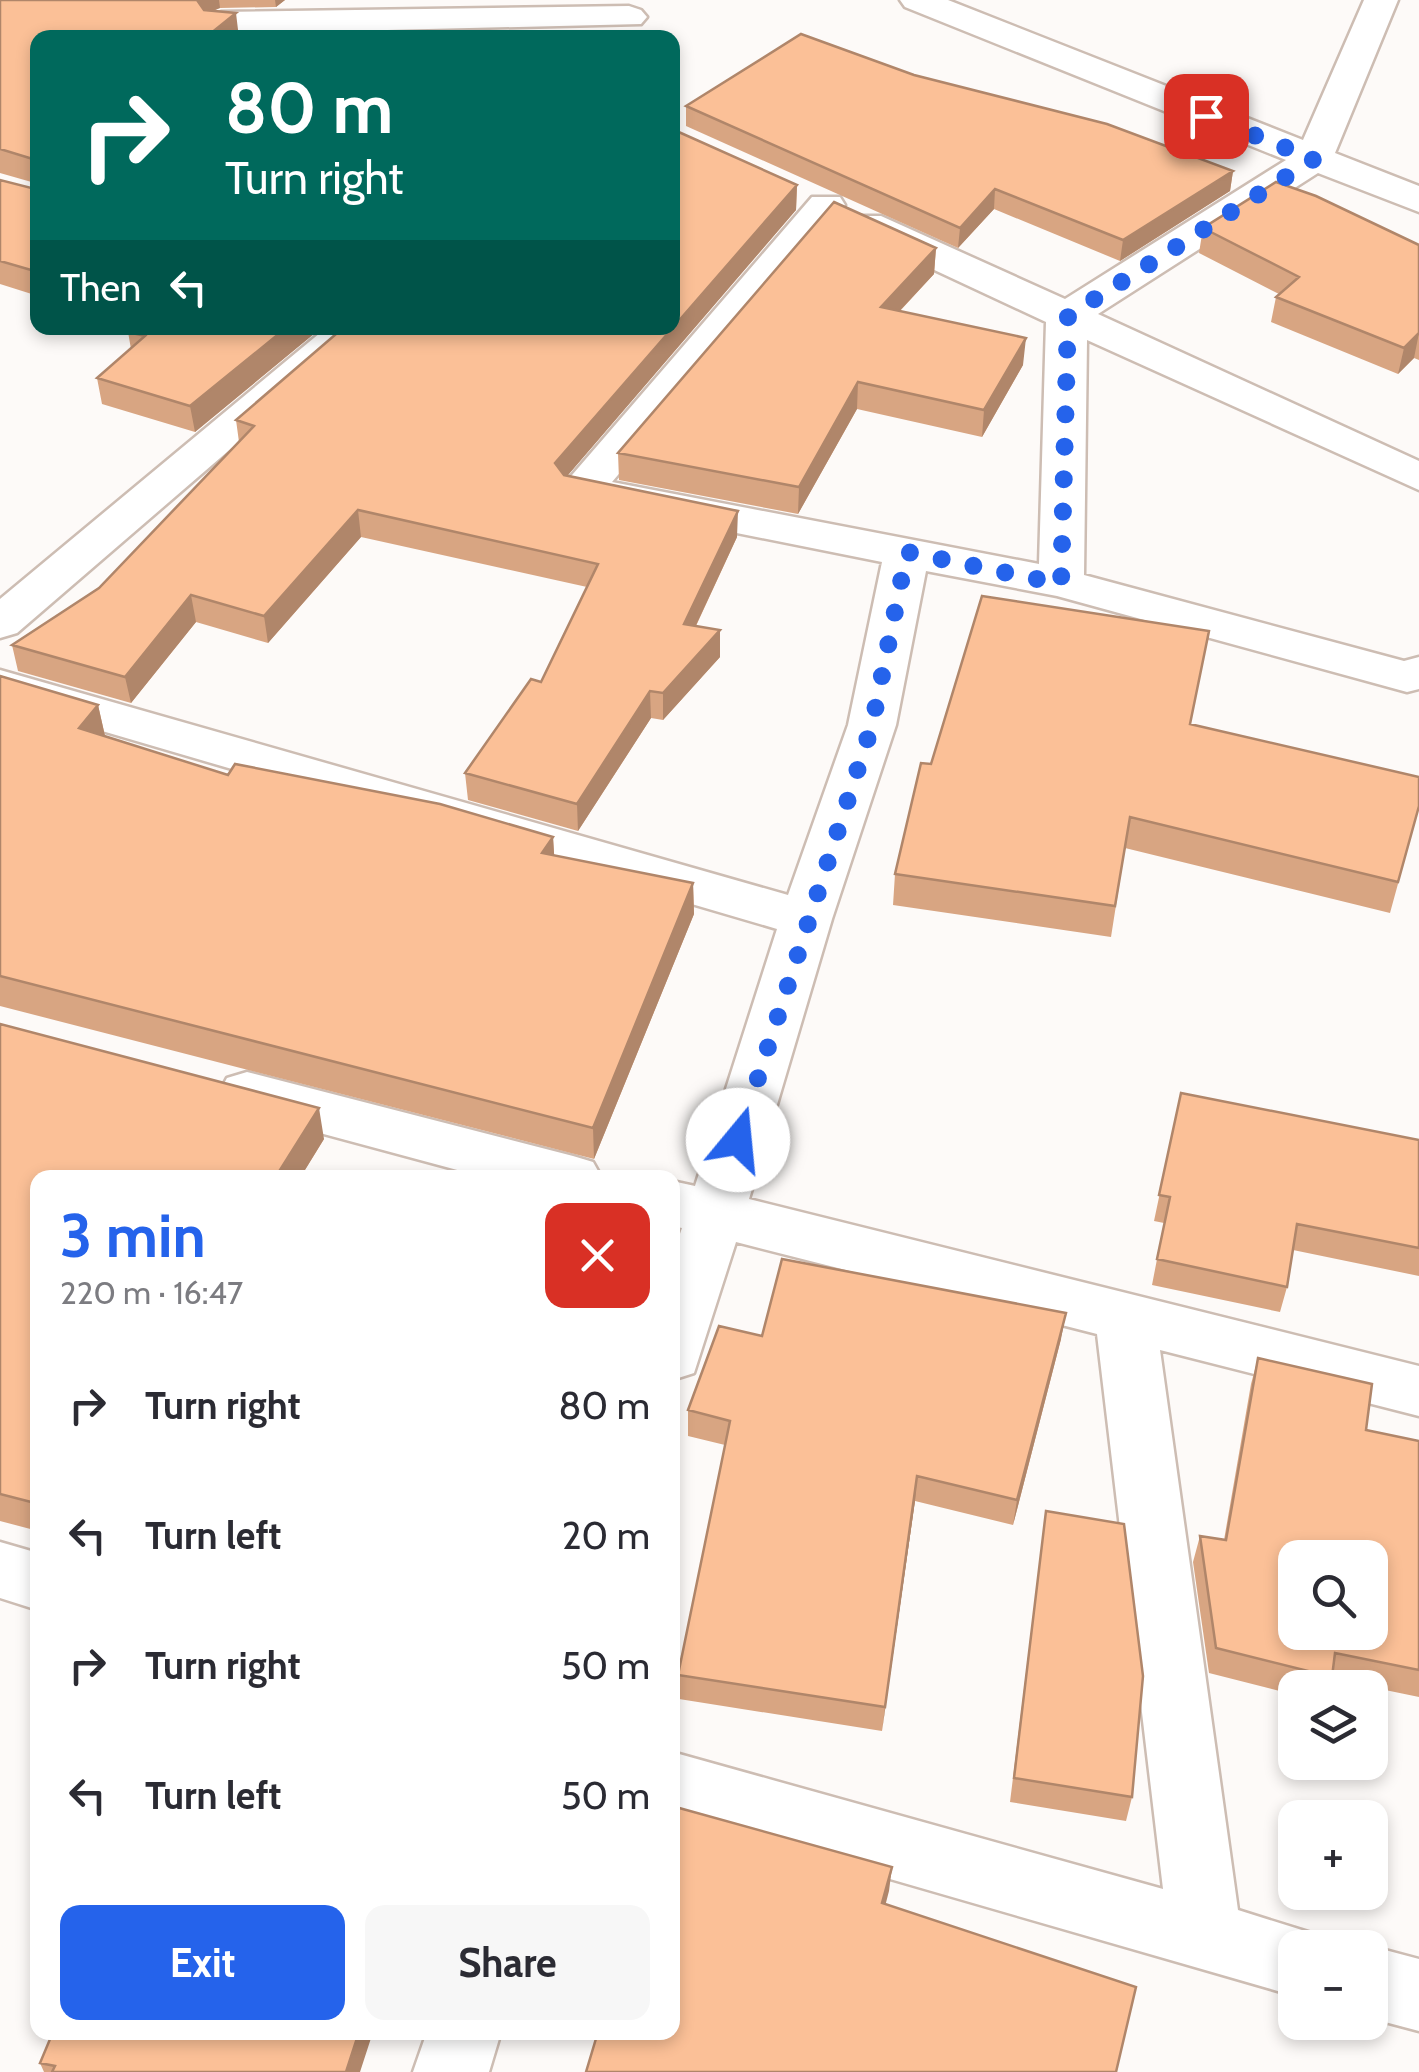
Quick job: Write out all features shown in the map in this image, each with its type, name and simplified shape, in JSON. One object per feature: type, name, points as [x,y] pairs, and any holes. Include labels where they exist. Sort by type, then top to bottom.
[{"type":"street","points":[[917,0],[1419,200]]},
{"type":"street","points":[[1068,316],[1314,159],[1381,0]]},
{"type":"street","points":[[221,23],[628,18]]},
{"type":"street","points":[[1415,676],[1061,584],[582,489],[809,197],[1419,477]]},
{"type":"street","points":[[1061,584],[1068,316]]},
{"type":"street","points":[[0,623],[342,335]]},
{"type":"street","points":[[680,1302],[694,1209],[806,919],[872,725],[907,552]]},
{"type":"street","points":[[0,685],[806,919]]},
{"type":"street","points":[[191,1078],[542,1170]]},
{"type":"street","points":[[694,1209],[1419,1390]]},
{"type":"street","points":[[1125,1318],[1205,1935]]},
{"type":"street","points":[[0,1570],[30,1579]]},
{"type":"street","points":[[680,1786],[1278,1956]]},
{"type":"street","points":[[1388,1987],[1419,1996]]},
{"type":"street","points":[[451,2072],[461,2040]]},
{"type":"building","points":[[0,0],[197,0],[204,10],[236,13],[215,30],[30,30],[30,158],[0,149]]},
{"type":"building","points":[[801,34],[914,75],[1107,124],[1233,171],[1123,240],[995,189],[960,228],[686,106]]},
{"type":"building","points":[[680,133],[797,185],[680,319]]},
{"type":"building","points":[[0,180],[30,188],[30,270],[0,261]]},
{"type":"building","points":[[1276,182],[1316,196],[1419,245],[1419,333],[1404,348],[1276,297],[1299,277],[1203,228]]},
{"type":"building","points":[[834,202],[936,248],[881,307],[1026,338],[984,410],[858,382],[799,487],[618,453]]},
{"type":"building","points":[[141,335],[277,335],[190,406],[97,378],[145,336]]},
{"type":"building","points":[[335,335],[666,335],[555,463],[564,475],[738,511],[684,624],[720,630],[663,693],[650,691],[577,804],[465,773],[531,679],[541,682],[598,564],[358,510],[264,616],[191,595],[125,677],[12,645],[99,588],[254,426],[236,420]]},
{"type":"building","points":[[982,596],[1209,631],[1190,724],[1419,777],[1419,806],[1398,882],[1130,817],[1115,906],[895,874],[921,763],[931,764]]},
{"type":"building","points":[[0,676],[98,705],[79,728],[228,775],[235,764],[440,804],[553,837],[542,853],[693,883],[593,1128],[0,976]]},
{"type":"building","points":[[0,1024],[319,1108],[280,1170],[30,1170],[30,1502],[0,1494]]},
{"type":"building","points":[[1181,1093],[1419,1140],[1419,1248],[1297,1224],[1287,1287],[1157,1259],[1170,1197],[1159,1195]]},
{"type":"building","points":[[782,1259],[1066,1313],[1017,1500],[917,1476],[885,1707],[680,1675],[730,1421],[688,1410],[719,1326],[762,1336]]},
{"type":"building","points":[[1258,1358],[1372,1384],[1366,1430],[1419,1441],[1419,1670],[1335,1653],[1333,1670],[1304,1670],[1216,1648],[1200,1536],[1226,1540]]},
{"type":"building","points":[[1046,1511],[1124,1524],[1143,1676],[1132,1797],[1014,1778]]},
{"type":"building","points":[[680,1808],[892,1867],[882,1903],[1136,1987],[1116,2072],[586,2072],[596,2040],[680,2040]]},
{"type":"building","points":[[50,2040],[356,2040],[346,2072],[52,2072],[55,2066],[40,2063]]},
{"type":"route","points":[[738,1140],[806,919],[872,725],[907,552],[1061,584],[1068,316],[1314,159],[1206,116]]}]
